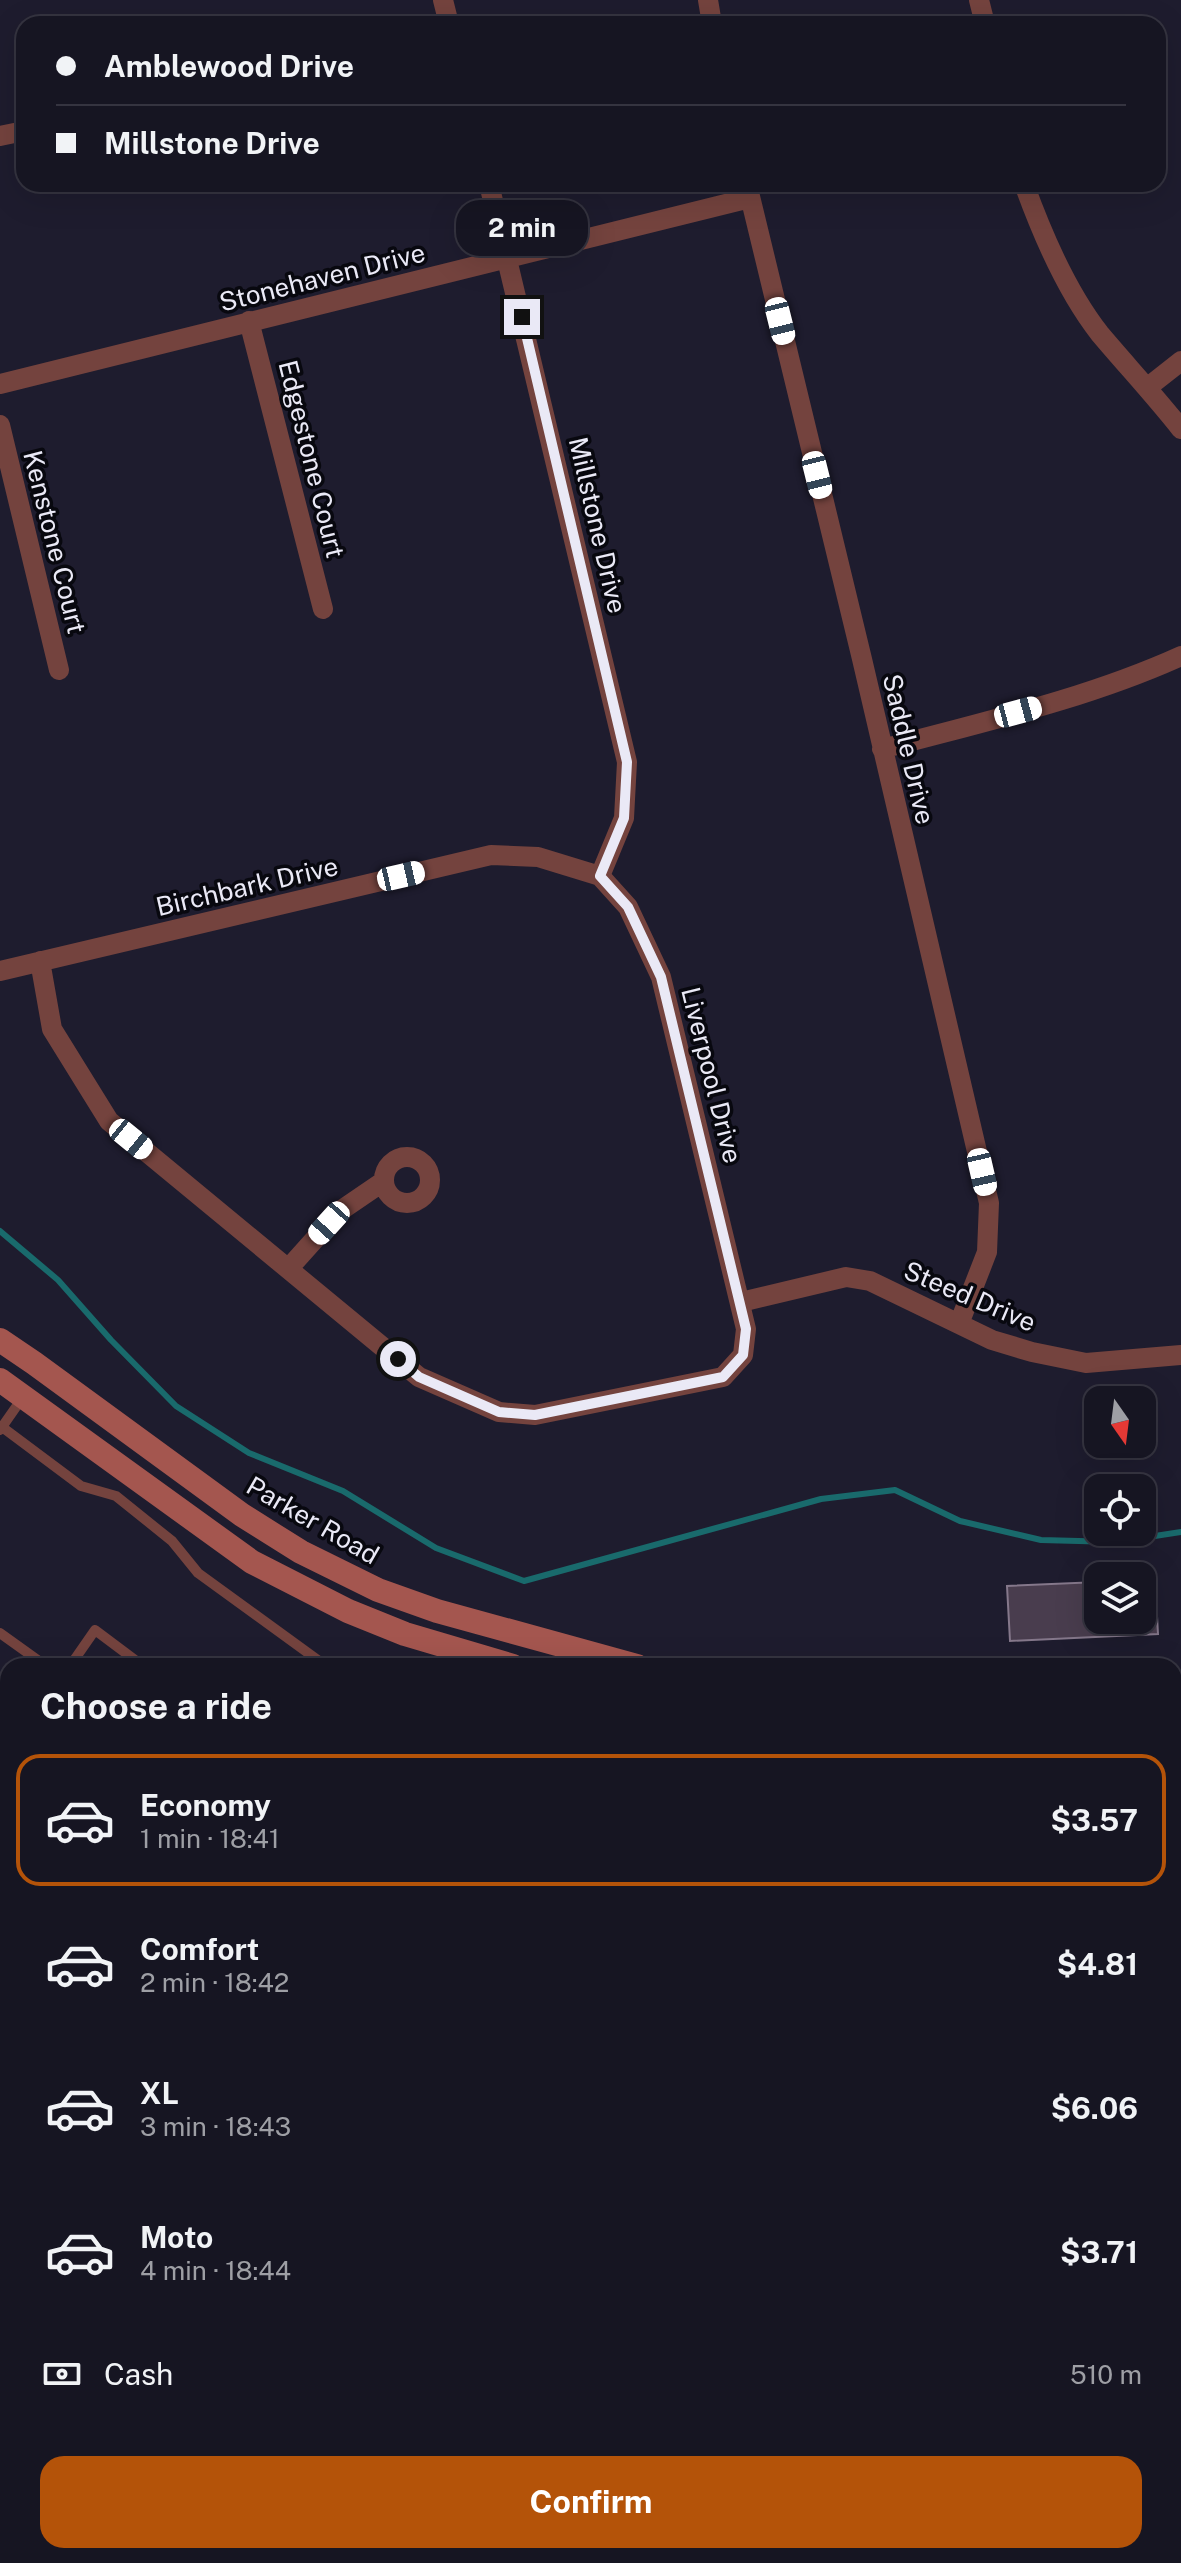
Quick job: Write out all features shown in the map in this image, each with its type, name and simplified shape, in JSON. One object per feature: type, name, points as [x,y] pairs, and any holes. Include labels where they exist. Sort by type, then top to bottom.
[{"type":"main road","name":"Parker Road","points":[[0,1340],[242,1515],[301,1552],[378,1590],[437,1611],[596,1658]]},
{"type":"main road","points":[[0,1380],[252,1562],[348,1611],[461,1658]]},
{"type":"street","name":"Millstone Drive","points":[[491,192],[627,762],[624,818],[600,876]]},
{"type":"street","name":"Stonehaven Drive","points":[[0,384],[508,258],[744,192]]},
{"type":"street","name":"Saddle Drive","points":[[748,192],[862,659],[989,1203],[987,1252],[959,1324]]},
{"type":"street","points":[[1027,192],[1061,272],[1098,332],[1181,429]]},
{"type":"street","name":"Edgestone Court","points":[[249,321],[323,609]]},
{"type":"street","points":[[1148,387],[1181,361]]},
{"type":"street","name":"Kenstone Court","points":[[0,425],[59,670]]},
{"type":"street","points":[[882,749],[1046,705],[1141,674],[1181,656]]},
{"type":"street","name":"Birchbark Drive","points":[[0,971],[491,855],[538,857],[600,876]]},
{"type":"street","name":"Liverpool Drive","points":[[40,961],[52,1029],[109,1121],[419,1377],[499,1412],[535,1415],[723,1377],[743,1355],[746,1329],[741,1302],[661,977],[628,907],[600,876]]},
{"type":"street","points":[[289,1268],[340,1211],[384,1181]]},
{"type":"street","name":"Steed Drive","points":[[741,1302],[846,1277],[870,1281],[959,1324],[1032,1352],[1086,1363],[1181,1355]]},
{"type":"lane","points":[[23,1397],[1,1428],[81,1486],[116,1496],[172,1541],[198,1573],[315,1658]]},
{"type":"lane","points":[[76,1658],[95,1630],[132,1658]]},
{"type":"lane","points":[[0,1633],[35,1658]]},
{"type":"building","points":[[1084,1583],[1084,1634],[1156,1634],[1156,1598],[1158,1634],[1010,1641],[1007,1586]]},
{"type":"waterway","points":[[0,1231],[58,1280],[176,1406],[249,1453],[343,1491],[436,1548],[524,1581],[821,1499],[895,1490],[960,1521],[1041,1540],[1116,1542],[1181,1532]]},
{"type":"route","points":[[398,1359],[419,1377],[499,1412],[535,1415],[723,1377],[743,1355],[746,1329],[741,1302],[661,977],[628,907],[600,876],[624,818],[627,762],[522,317]]}]
